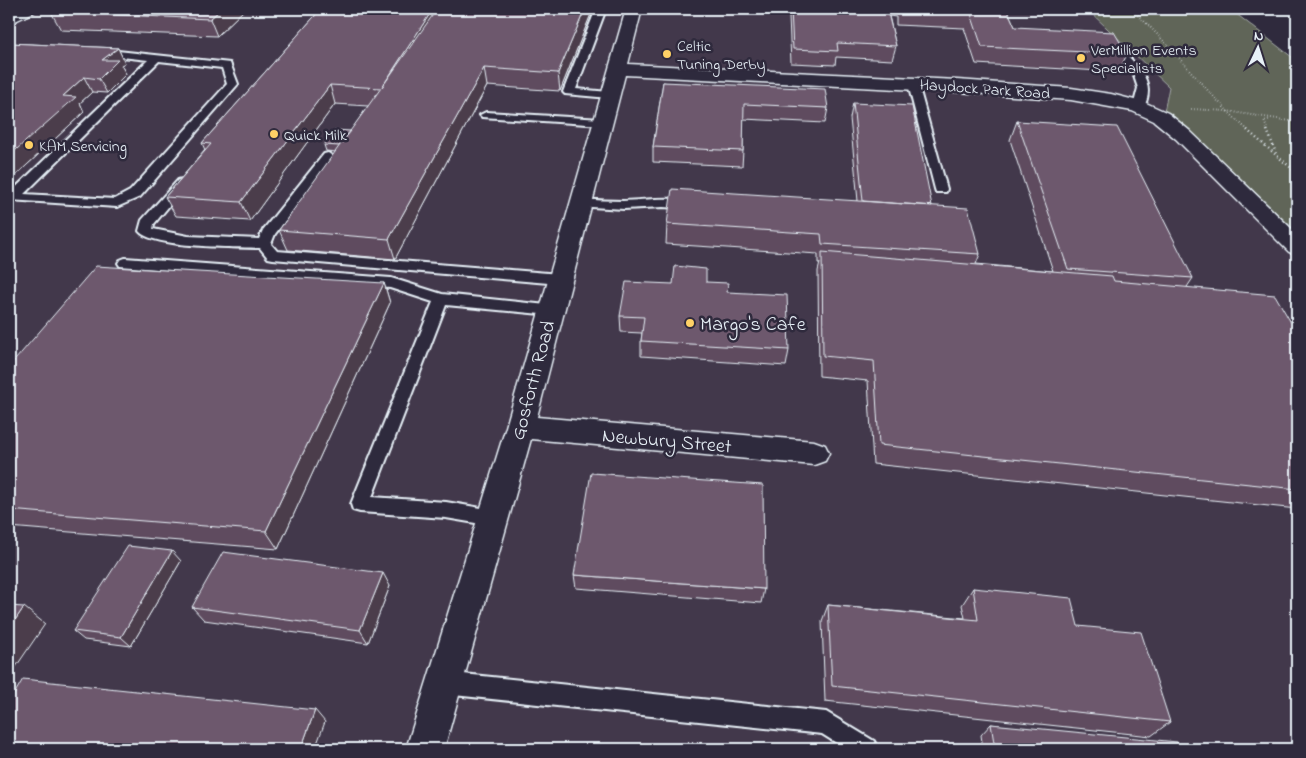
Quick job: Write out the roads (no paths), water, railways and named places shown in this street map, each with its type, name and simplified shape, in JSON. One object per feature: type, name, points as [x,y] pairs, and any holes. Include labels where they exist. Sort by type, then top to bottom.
[{"type":"street","points":[[9,19],[28,9]]},
{"type":"street","name":"Gosforth Road","points":[[424,749],[520,427],[634,9]]},
{"type":"street","name":"Haydock Park Road","points":[[617,69],[1071,94],[1110,100],[1138,107],[1161,117],[1183,135],[1297,247]]},
{"type":"street","name":"Newbury Street","points":[[520,427],[814,453]]},
{"type":"lane","points":[[600,9],[569,92],[609,95]]},
{"type":"lane","points":[[1104,39],[1138,72],[1143,88],[1138,107]]},
{"type":"lane","points":[[88,51],[226,65],[233,84],[135,194],[117,203],[13,197],[156,58]]},
{"type":"lane","points":[[913,84],[941,189]]},
{"type":"lane","points":[[486,115],[602,122]]},
{"type":"lane","points":[[264,244],[268,233],[328,157]]},
{"type":"lane","points":[[190,174],[147,223],[146,232],[157,236],[183,239],[264,244],[273,255],[560,279]]},
{"type":"lane","points":[[580,202],[624,205],[662,203],[702,205]]},
{"type":"lane","points":[[125,263],[391,283],[441,299],[551,310]]},
{"type":"lane","points":[[441,299],[360,504],[446,510],[493,518]]},
{"type":"lane","points":[[444,682],[826,723],[866,749]]},
{"type":"place","name":"Celtic Tuning Derby","points":[[667,54]]},
{"type":"place","name":"VerMillion Events Specialists","points":[[1081,58]]},
{"type":"place","name":"Quick Milk","points":[[274,134]]},
{"type":"place","name":"KAM Servicing","points":[[29,145]]},
{"type":"place","name":"Margo's Cafe","points":[[690,323]]}]
